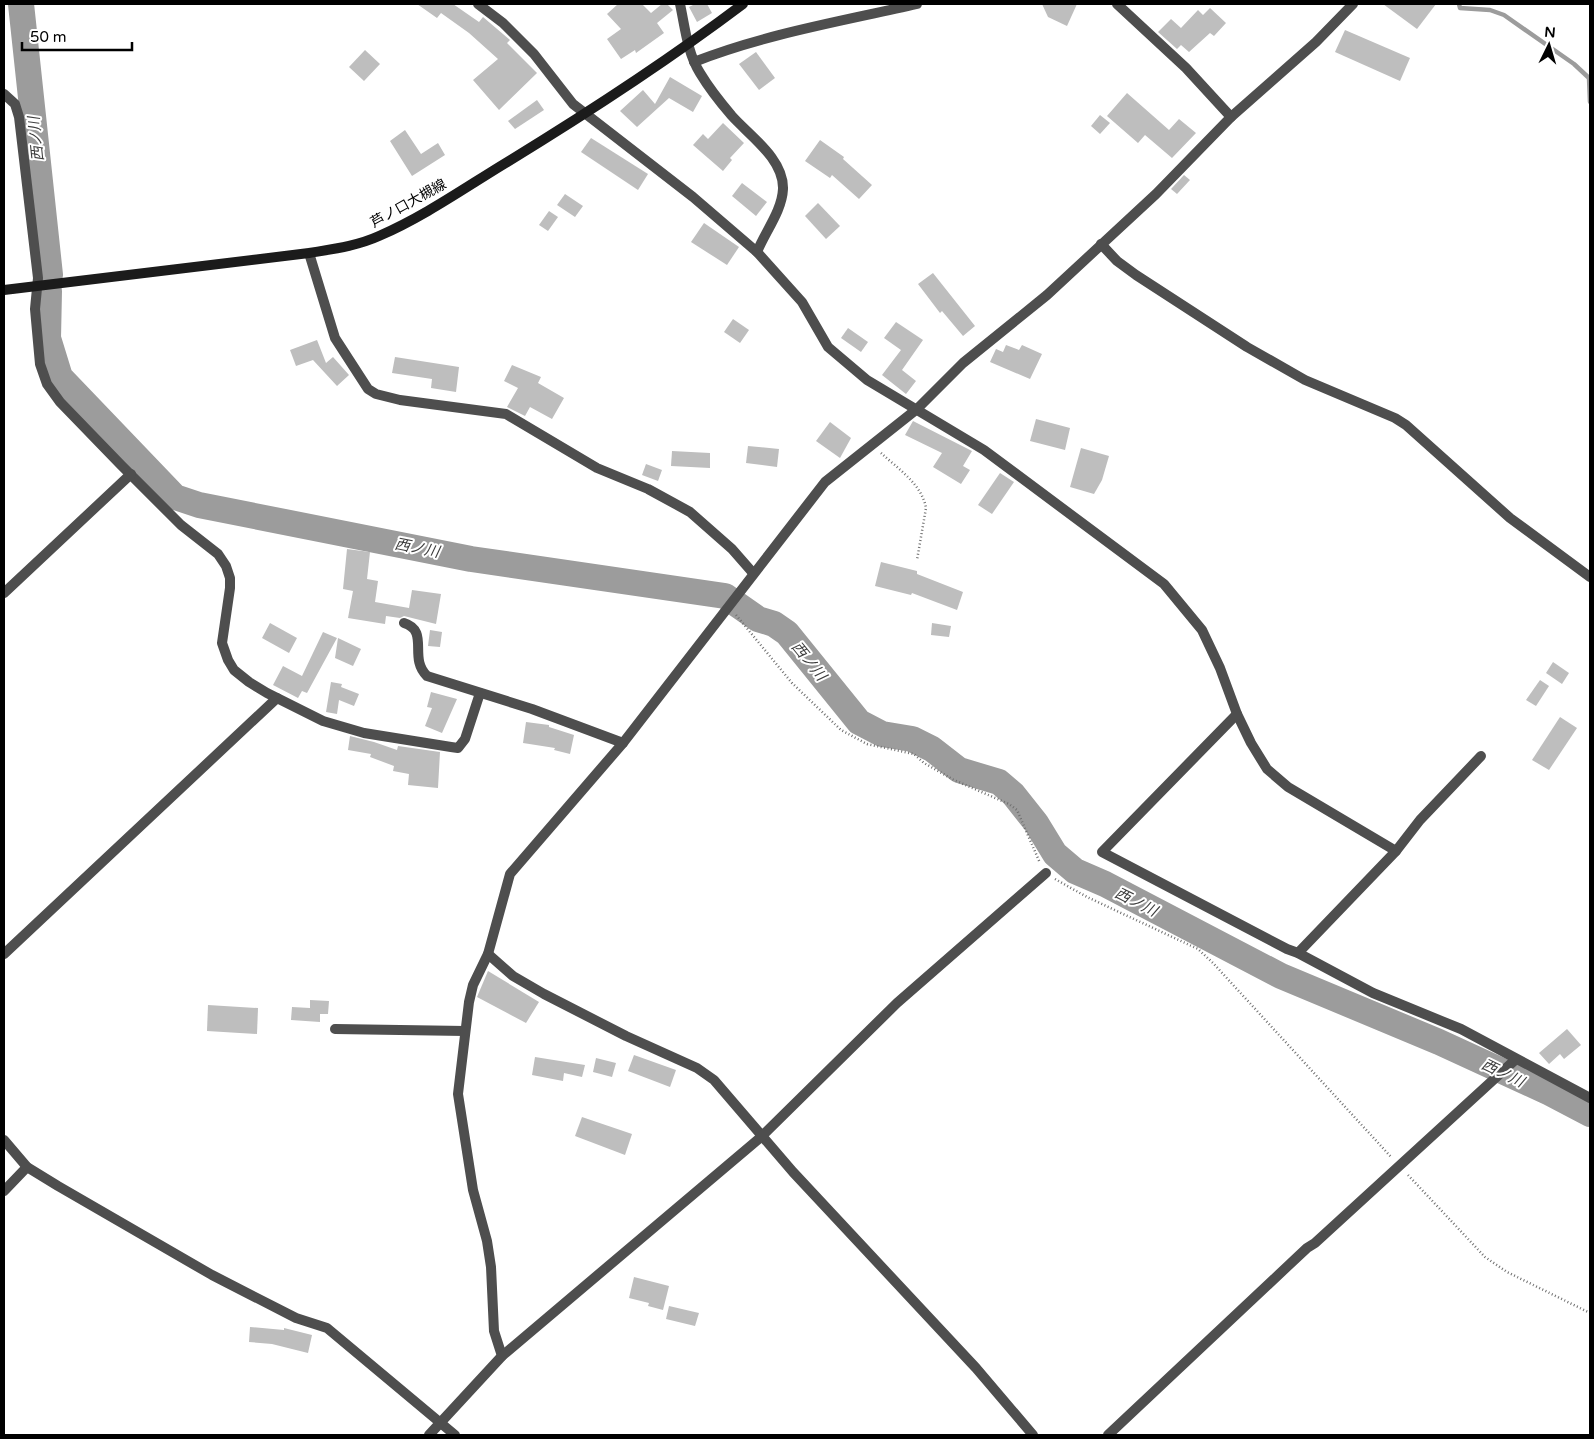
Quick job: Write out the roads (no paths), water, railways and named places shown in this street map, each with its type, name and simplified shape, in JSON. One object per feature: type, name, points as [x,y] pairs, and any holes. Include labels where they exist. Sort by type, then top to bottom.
[{"type":"main road","name":"芦ノ口大槻線","points":[[4,290],[309,253],[355,244],[379,236],[441,202],[587,114],[688,45],[743,4]]},
{"type":"street","points":[[478,4],[503,23],[524,44],[573,104],[693,197],[758,252],[802,302],[828,347],[868,380],[984,450],[1164,584],[1202,630],[1220,668],[1236,714],[1260,758],[1277,778],[1288,787],[1396,851]]},
{"type":"street","points":[[680,4],[688,45],[694,62],[709,88],[771,158],[781,176],[783,183],[782,200],[758,252]]},
{"type":"street","points":[[694,62],[718,53],[767,40],[917,4]]},
{"type":"street","points":[[1117,4],[1186,68],[1231,118]]},
{"type":"street","points":[[502,1356],[494,1331],[491,1266],[473,1190],[458,1094],[465,1031],[473,986],[488,954],[510,874],[623,743],[729,606],[736,594],[825,482],[917,409],[963,363],[1021,318],[1156,194],[1231,118],[1316,42],[1353,4]]},
{"type":"street","points":[[4,94],[14,104],[19,117],[37,286],[35,309],[39,354],[47,384],[60,402],[182,525],[218,554],[226,566],[230,578],[230,588],[222,644],[234,670],[249,682],[277,698],[323,721],[342,728],[458,748],[465,739],[480,693]]},
{"type":"street","points":[[1101,244],[1117,261],[1136,275],[1247,347],[1305,380],[1396,418],[1510,518],[1590,577]]},
{"type":"street","points":[[309,253],[335,338],[368,389],[376,394],[400,400],[506,414],[597,468],[648,489],[690,512],[732,549],[753,573]]},
{"type":"street","points":[[4,593],[131,474]]},
{"type":"street","points":[[404,623],[414,627],[418,632],[419,663],[427,676],[623,743]]},
{"type":"street","points":[[4,954],[277,698]]},
{"type":"street","points":[[1236,714],[1102,852],[1287,950],[1298,953],[1373,993],[1461,1029],[1515,1060],[1590,1098]]},
{"type":"street","points":[[1298,953],[1396,851],[1420,820],[1482,756]]},
{"type":"street","points":[[429,1435],[502,1356],[761,1137],[897,1003],[1046,873]]},
{"type":"street","points":[[488,954],[513,976],[587,1017],[697,1068],[714,1080],[761,1137],[976,1368],[1033,1435]]},
{"type":"street","points":[[335,1029],[465,1031]]},
{"type":"street","points":[[1108,1435],[1306,1248],[1315,1243],[1400,1167],[1515,1060]]},
{"type":"street","points":[[4,1140],[27,1167],[212,1275],[296,1318],[327,1328],[454,1435]]},
{"type":"street","points":[[4,1191],[27,1167]]},
{"type":"waterway","name":"西ノ川","points":[[21,4],[50,275]]},
{"type":"waterway","points":[[1459,4],[1460,8],[1490,10],[1504,15],[1574,64],[1589,78],[1590,102]]},
{"type":"waterway","name":"西ノ川","points":[[49,291],[48,338],[60,377],[175,497],[199,505],[471,559],[725,596],[758,619],[774,624],[787,633],[859,722],[882,734],[912,739],[932,749],[959,770],[999,782],[1013,794],[1036,823],[1055,854],[1075,871],[1105,884],[1281,976],[1439,1042],[1550,1093],[1590,1114]]}]
